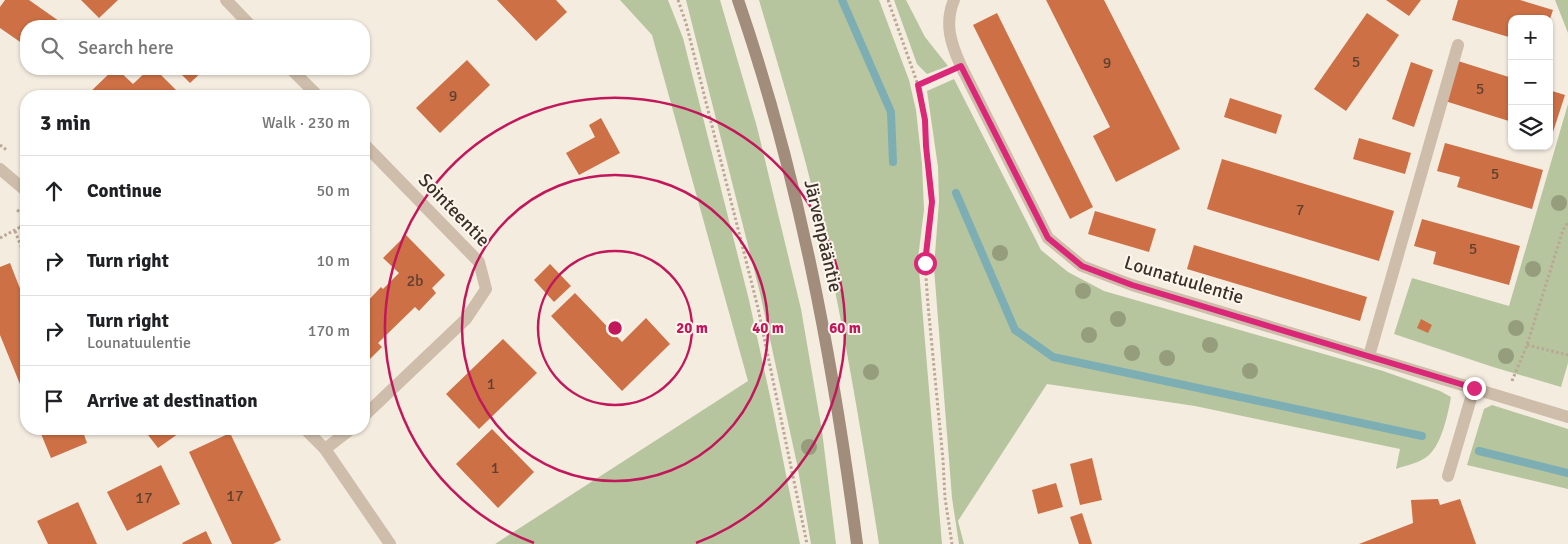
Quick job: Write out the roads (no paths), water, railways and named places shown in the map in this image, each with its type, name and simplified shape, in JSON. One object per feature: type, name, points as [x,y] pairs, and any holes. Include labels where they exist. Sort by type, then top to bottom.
[{"type":"main road","name":"Järvenpääntie","points":[[738,0],[750,35],[788,169],[818,299],[848,471],[857,544]]},
{"type":"street","points":[[226,0],[245,20]]},
{"type":"street","name":"Lounatuulentie","points":[[954,0],[949,23],[950,42],[961,66],[1048,238],[1082,266],[1132,285],[1568,417]]},
{"type":"street","points":[[1369,356],[1458,45]]},
{"type":"street","points":[[297,75],[312,90]]},
{"type":"street","name":"Sointeentie","points":[[370,150],[479,262],[486,288],[466,319],[370,410]]},
{"type":"street","points":[[0,169],[20,187]]},
{"type":"street","points":[[1448,476],[1474,388]]},
{"type":"street","points":[[311,435],[325,449],[390,544]]},
{"type":"street","points":[[325,449],[343,435]]},
{"type":"waterway","points":[[842,0],[891,112],[893,162]]},
{"type":"waterway","points":[[956,193],[1015,330],[1053,357],[1422,436]]},
{"type":"waterway","points":[[1479,451],[1568,473]]}]
